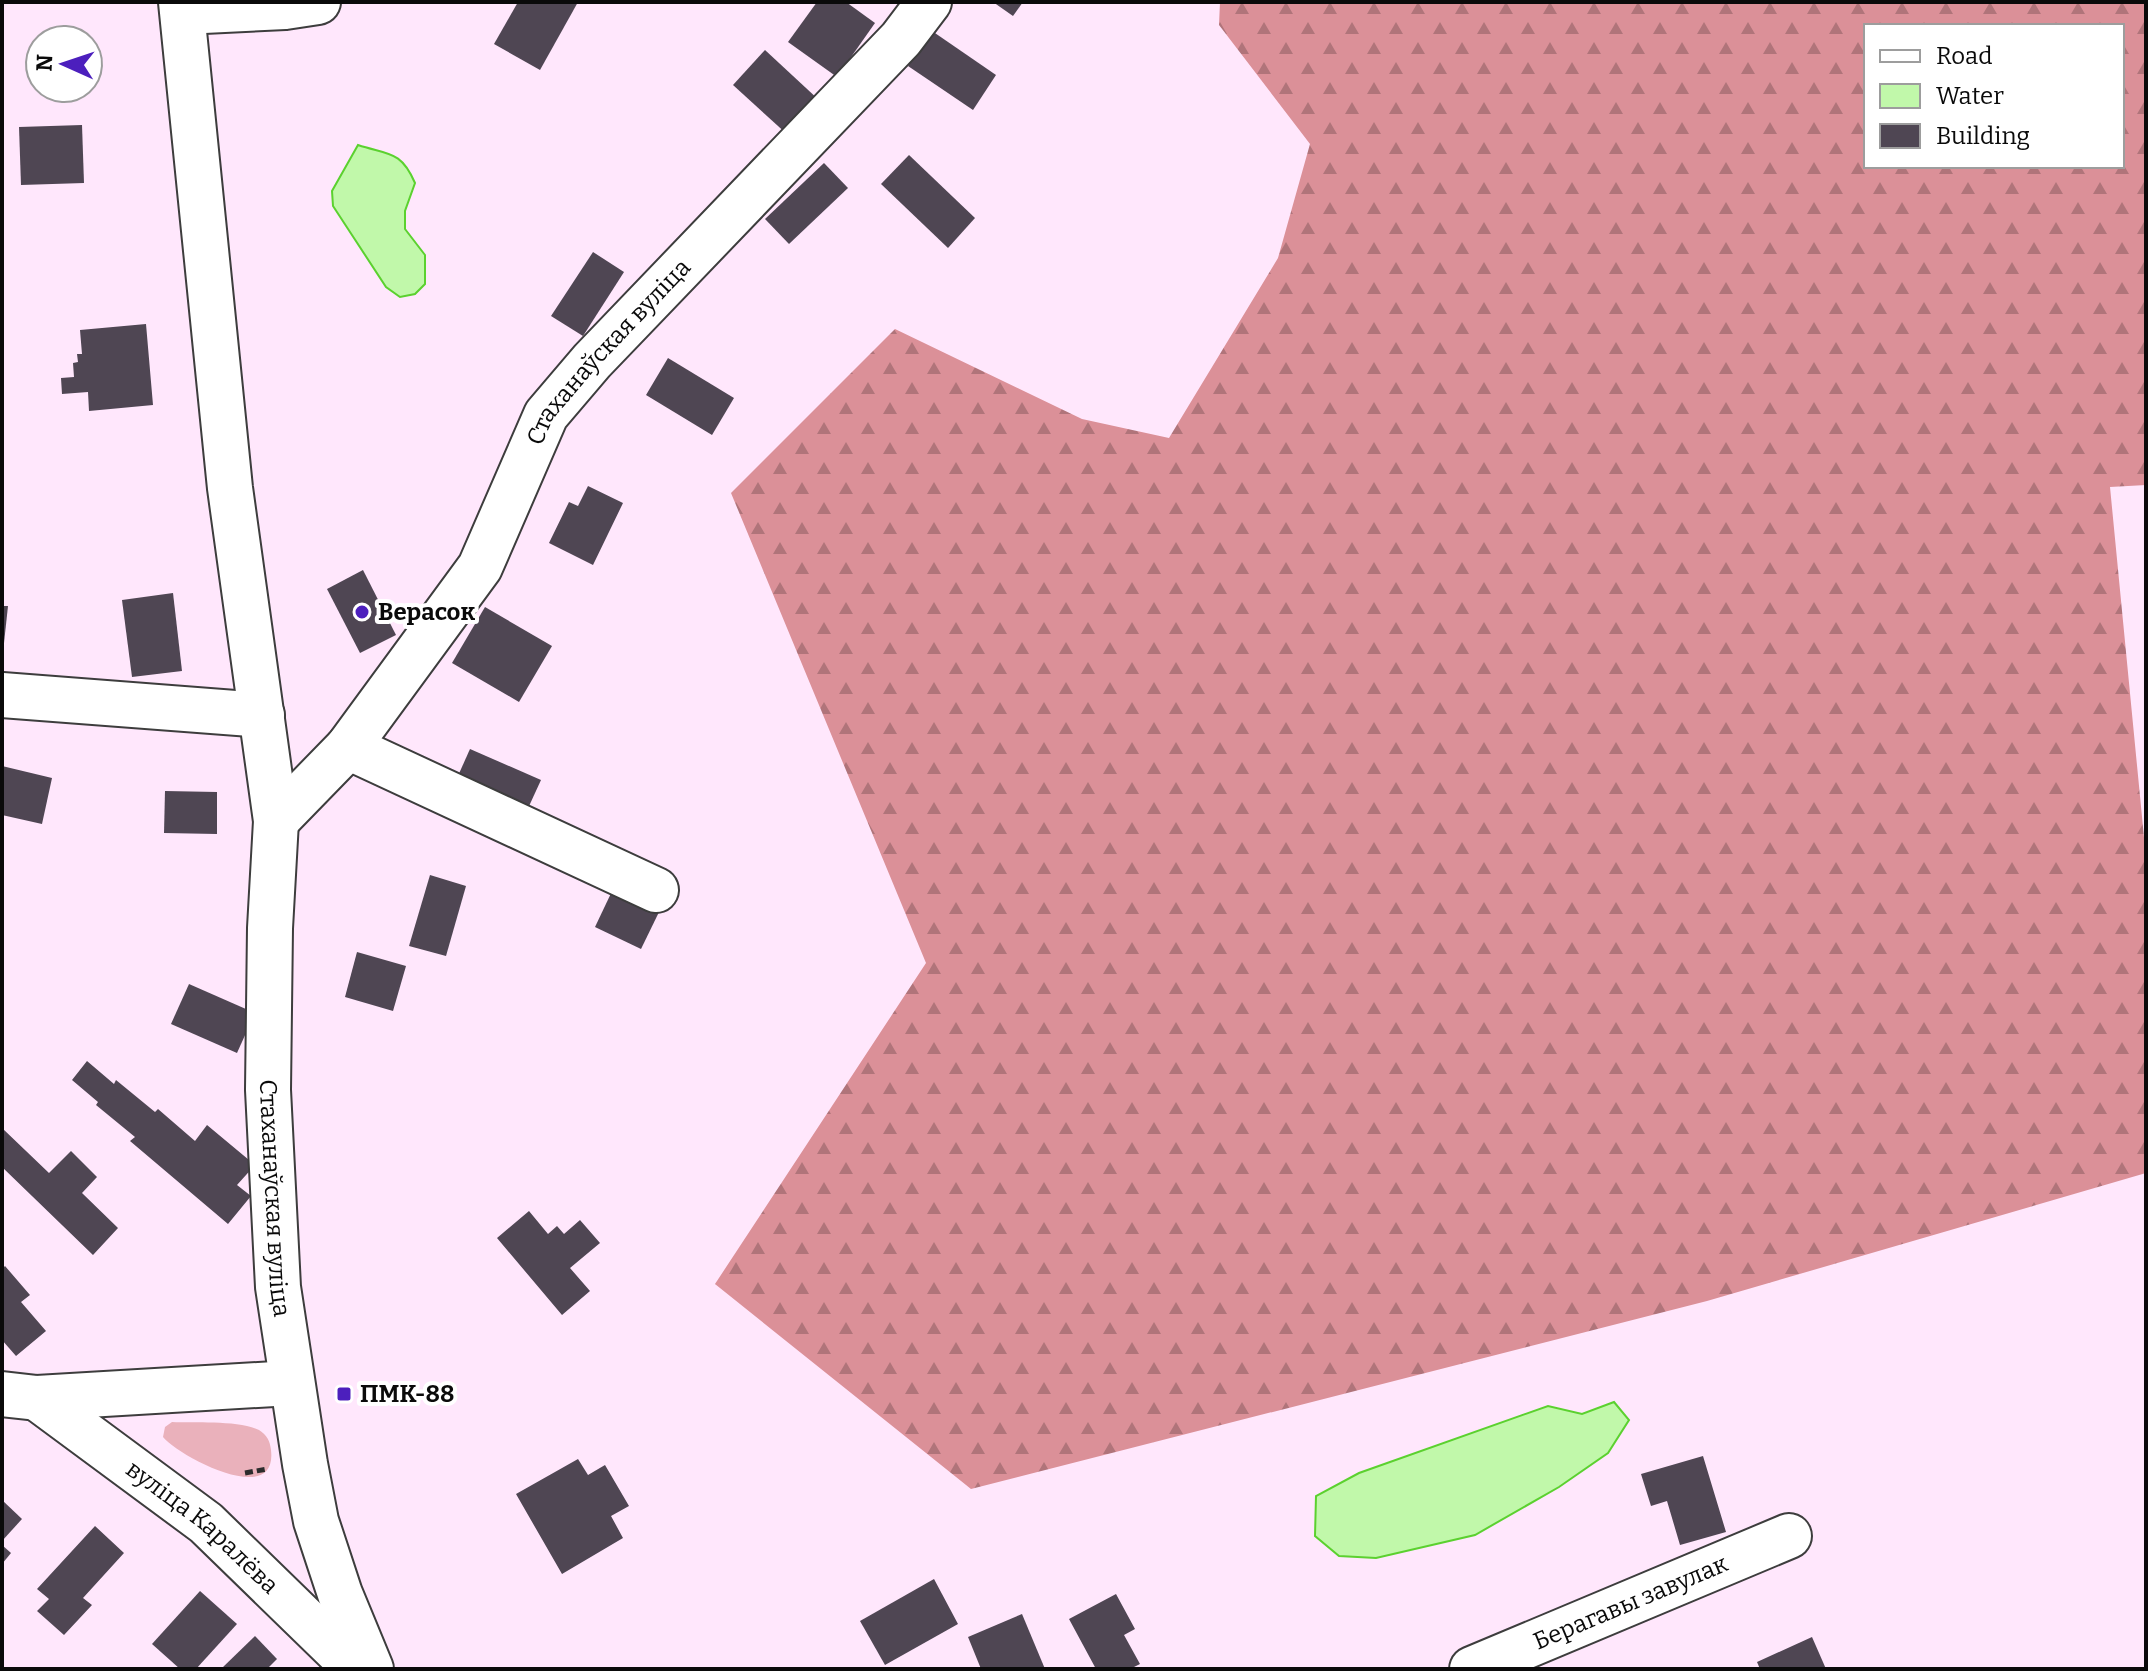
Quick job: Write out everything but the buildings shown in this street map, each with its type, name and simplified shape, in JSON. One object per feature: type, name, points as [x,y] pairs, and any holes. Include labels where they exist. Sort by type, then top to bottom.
[{"type":"street","name":"Стаханаўская вуліца","points":[[276,821],[348,747],[480,567],[546,415],[592,361],[901,39],[929,2]]},
{"type":"street","points":[[182,7],[296,4]]},
{"type":"street","name":"Стаханаўская вуліца","points":[[182,7],[230,488],[276,821],[270,928],[268,1090],[278,1287],[291,1383],[316,1521],[340,1594],[371,1669]]},
{"type":"street","points":[[2,695],[262,715]]},
{"type":"street","points":[[348,747],[656,890]]},
{"type":"street","name":"вуліца Каралёва","points":[[19,1396],[291,1383]]},
{"type":"street","name":"вуліца Каралёва","points":[[19,1396],[206,1523],[356,1669]]},
{"type":"street","name":"Берагавы завулак","points":[[1472,1669],[1789,1536]]},
{"type":"shaded area","points":[[172,1422],[228,1423],[259,1430],[270,1444],[269,1467],[259,1476],[244,1477],[206,1465],[163,1437],[165,1427]]},
{"type":"green space","points":[[1220,2],[2146,2],[2146,485],[2110,487],[2146,858],[2146,1173],[1707,1301],[971,1489],[715,1284],[926,963],[731,493],[895,329],[1082,419],[1169,438],[1278,258],[1310,144],[1219,25]]},
{"type":"water","points":[[358,145],[399,159],[415,183],[405,211],[405,229],[425,255],[425,284],[415,294],[400,297],[386,287],[333,206],[332,191]]},
{"type":"water","points":[[1614,1402],[1629,1420],[1608,1453],[1559,1487],[1475,1535],[1376,1558],[1339,1556],[1315,1536],[1316,1496],[1359,1473],[1548,1406],[1582,1414]]},
{"type":"place","name":"Верасок","points":[[362,612]]},
{"type":"place","name":"ПМК-88","points":[[344,1394]]}]
